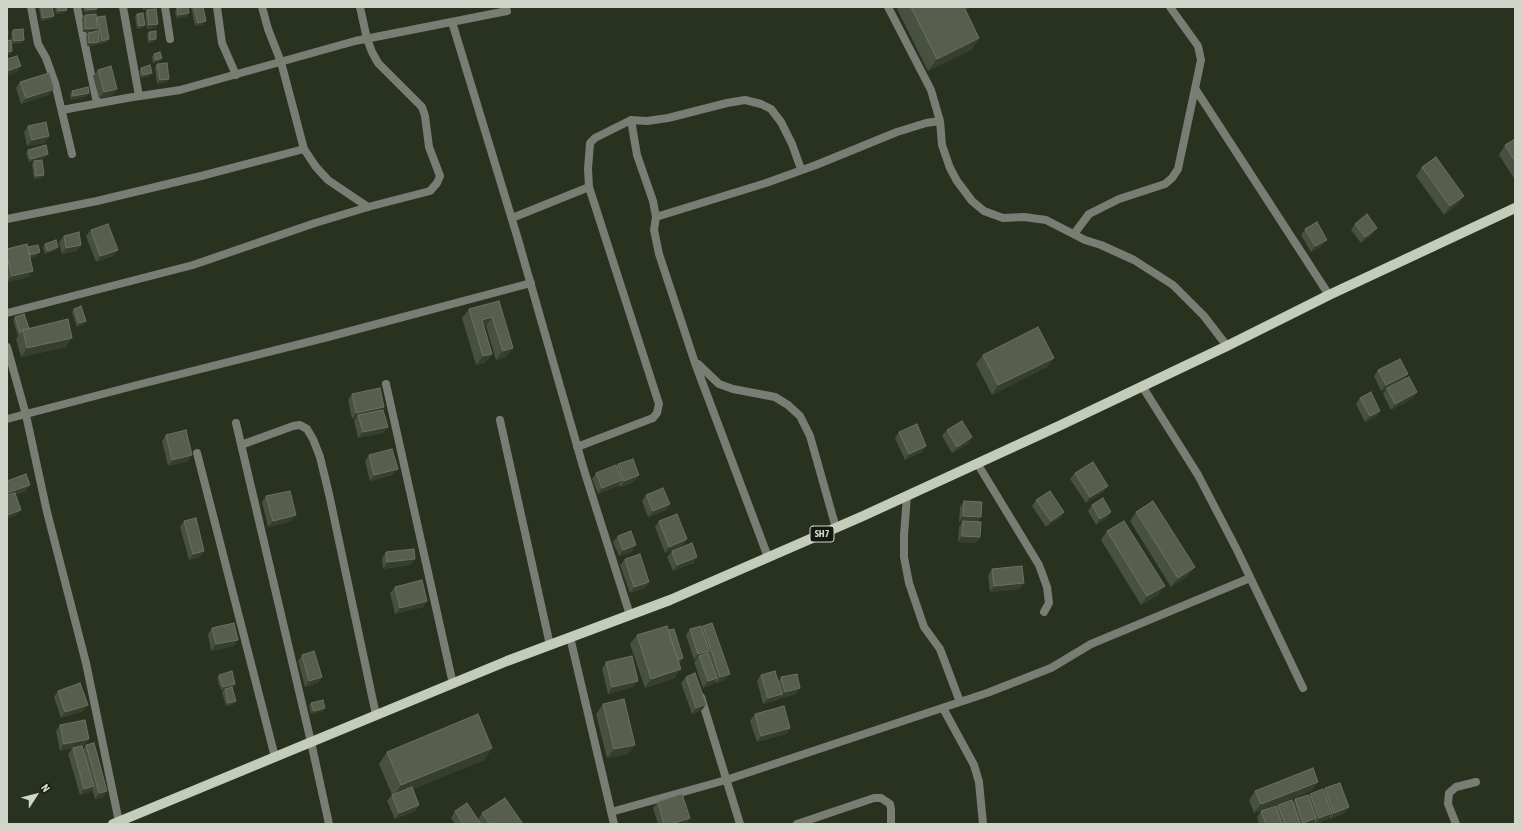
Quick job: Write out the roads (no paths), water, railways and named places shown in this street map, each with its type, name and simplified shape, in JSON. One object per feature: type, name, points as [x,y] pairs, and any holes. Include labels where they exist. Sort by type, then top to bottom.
[{"type":"main road","name":"SH7","points":[[116,823],[507,661],[670,600],[836,528],[1227,346],[1329,295],[1515,208]]},
{"type":"street","points":[[31,7],[38,44],[46,58],[55,83],[72,154]]},
{"type":"street","points":[[77,7],[97,103]]},
{"type":"street","points":[[123,7],[139,96]]},
{"type":"street","points":[[165,7],[170,40]]},
{"type":"street","points":[[217,7],[222,43],[236,75]]},
{"type":"street","points":[[262,7],[268,29],[281,62],[304,149],[316,167],[328,180],[368,207]]},
{"type":"street","points":[[7,313],[194,265],[252,244],[368,207],[430,191],[437,183],[440,176],[429,147],[425,116],[422,107],[378,63],[367,38],[360,7]]},
{"type":"street","points":[[888,7],[931,90],[940,122],[942,145],[950,168],[957,181],[972,201],[984,211],[1003,218],[1046,220],[1085,240],[1101,245],[1134,260],[1173,285],[1204,316],[1227,346]]},
{"type":"street","points":[[1074,234],[1089,214],[1119,199],[1165,184],[1172,178],[1178,169],[1202,60],[1198,46],[1170,7]]},
{"type":"street","points":[[62,110],[180,90],[367,38],[506,12]]},
{"type":"street","points":[[452,22],[512,218],[577,447],[630,615]]},
{"type":"street","points":[[1196,90],[1329,295]]},
{"type":"street","points":[[577,447],[653,418],[657,414],[659,404],[589,186],[588,169],[590,143],[595,138],[631,120],[647,121],[668,118],[745,100],[761,104],[771,109],[781,122],[792,144],[801,169]]},
{"type":"street","points":[[631,120],[637,156],[653,200],[656,217],[654,230],[659,254],[695,363],[768,557]]},
{"type":"street","points":[[656,217],[766,183],[926,122],[940,122]]},
{"type":"street","points":[[7,219],[201,176],[304,149]]},
{"type":"street","points":[[512,218],[589,186]]},
{"type":"street","points":[[7,419],[328,337],[531,283]]},
{"type":"street","points":[[7,347],[26,415],[47,512],[86,663],[116,823]]},
{"type":"street","points":[[695,363],[719,384],[733,389],[775,397],[788,405],[800,416],[810,436],[836,528]]},
{"type":"street","points":[[386,384],[454,684]]},
{"type":"street","points":[[1142,386],[1198,475],[1303,688]]},
{"type":"street","points":[[500,420],[550,645]]},
{"type":"street","points":[[236,424],[312,742],[329,824]]},
{"type":"street","points":[[241,445],[293,426],[300,425],[307,429],[313,438],[320,457],[329,494],[376,715]]},
{"type":"street","points":[[197,453],[275,757]]},
{"type":"street","points":[[977,463],[1038,565],[1047,587],[1049,603],[1044,612]]},
{"type":"street","points":[[907,496],[904,557],[909,583],[924,627],[940,649],[960,702]]},
{"type":"street","points":[[611,812],[726,780],[987,693],[1051,668],[1091,644],[1250,578]]},
{"type":"street","points":[[570,637],[614,824]]},
{"type":"street","points":[[699,692],[740,824]]},
{"type":"street","points":[[943,708],[974,766],[979,782],[983,824]]},
{"type":"street","points":[[1456,824],[1448,804],[1449,794],[1456,787],[1476,782]]},
{"type":"street","points":[[797,824],[874,798],[881,798],[890,804],[891,824]]}]
